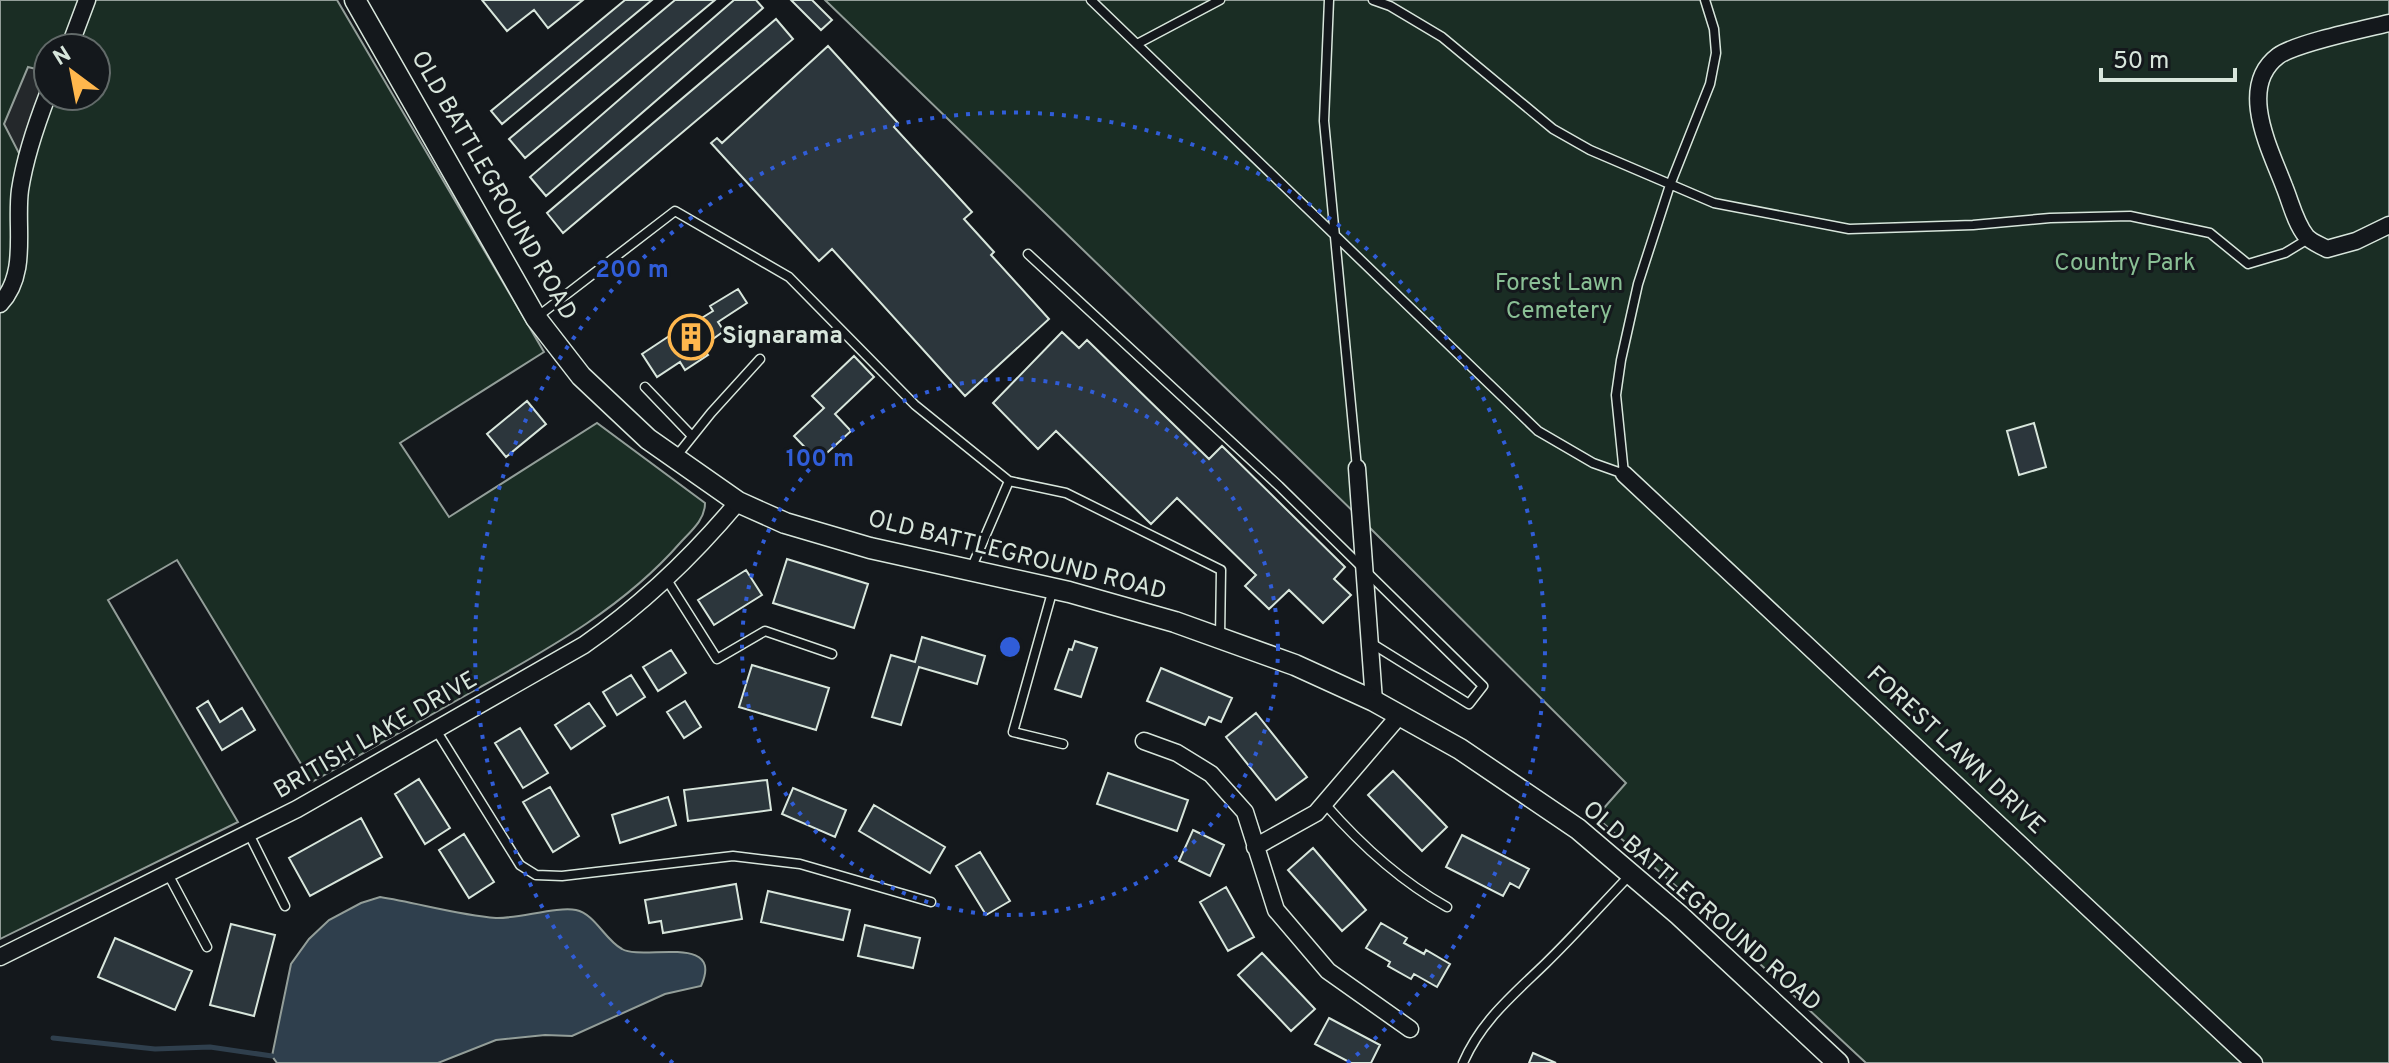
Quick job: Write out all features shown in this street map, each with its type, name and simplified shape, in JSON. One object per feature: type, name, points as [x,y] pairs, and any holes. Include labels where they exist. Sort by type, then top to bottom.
[{"type":"street","points":[[75,32],[87,0]]},
{"type":"street","name":"OLD BATTLEGROUND ROAD","points":[[355,0],[536,318],[581,376],[648,439],[738,502],[785,523],[870,548],[1053,588],[1175,622],[1295,665],[1374,701],[1460,749],[1578,829],[1838,1063]]},
{"type":"street","points":[[2389,23],[2279,55],[2262,73],[2257,102],[2267,145],[2296,219],[2308,239],[2327,249],[2356,241],[2389,225]]},
{"type":"street","points":[[0,304],[8,295],[20,254],[19,193],[27,153],[42,112]]},
{"type":"street","points":[[1357,468],[1374,701]]},
{"type":"street","name":"FOREST LAWN DRIVE","points":[[1624,474],[2254,1063]]},
{"type":"street","name":"BRITISH LAKE DRIVE","points":[[0,957],[249,834],[584,645],[667,580],[738,502]]},
{"type":"street","points":[[1255,847],[1316,813],[1399,716]]},
{"type":"street","points":[[1144,741],[1177,753],[1211,774],[1245,812],[1276,910],[1328,971],[1410,1029]]},
{"type":"lane","points":[[1091,0],[1538,431],[1593,463],[1624,474],[1616,395],[1621,360],[1638,284],[1670,185],[1710,84],[1716,53],[1714,29],[1705,0]]},
{"type":"lane","points":[[1137,44],[1220,0]]},
{"type":"lane","points":[[1329,0],[1324,121],[1357,468]]},
{"type":"lane","points":[[1373,0],[1390,6],[1442,37],[1553,129],[1590,150],[1714,203],[1849,229],[1909,229],[2050,218],[2130,216],[2210,233],[2248,264],[2285,253],[2308,239]]},
{"type":"lane","points":[[536,318],[675,211],[789,277],[915,405],[1009,481],[1066,493],[1221,570],[1220,638]]},
{"type":"lane","points":[[1028,254],[1199,410],[1483,686],[1469,704],[1370,643]]},
{"type":"lane","points":[[675,458],[760,359]]},
{"type":"lane","points":[[645,387],[692,436]]},
{"type":"lane","points":[[970,570],[1009,481]]},
{"type":"lane","points":[[667,580],[717,659],[765,631],[832,654]]},
{"type":"lane","points":[[1053,588],[1013,732],[1063,744]]},
{"type":"lane","points":[[436,730],[520,865],[536,875],[562,876],[733,856],[800,864],[931,902]]},
{"type":"lane","points":[[1324,803],[1357,841],[1421,893],[1447,907]]},
{"type":"lane","points":[[249,834],[285,906]]},
{"type":"lane","points":[[167,873],[207,947]]},
{"type":"lane","points":[[1463,1063],[1470,1047],[1501,1003],[1545,964],[1631,874]]},
{"type":"green space","points":[[0,0],[337,0],[544,352],[400,443],[449,517],[597,423],[705,503],[703,515],[693,530],[658,566],[585,625],[312,782],[177,560],[108,600],[238,822],[0,939]]},
{"type":"green space","points":[[825,0],[2389,0],[2389,1063],[1866,1063],[1684,893],[1596,817],[1626,783],[1362,520]]},
{"type":"shaded area","points":[[28,67],[32,68],[32,112],[42,112],[25,165],[4,124]]},
{"type":"water","points":[[380,897],[496,918],[576,910],[589,917],[622,949],[632,952],[678,952],[692,954],[702,960],[705,970],[701,986],[665,994],[572,1036],[545,1035],[496,1040],[438,1063],[277,1063],[272,1056],[291,964],[309,939],[329,920]]},
{"type":"building","points":[[482,0],[583,0],[548,28],[534,10],[507,31]]},
{"type":"building","points":[[625,0],[652,0],[502,124],[491,111]]},
{"type":"building","points":[[675,0],[715,0],[525,158],[509,139]]},
{"type":"building","points":[[734,0],[756,0],[763,8],[546,196],[530,177]]},
{"type":"building","points":[[791,0],[812,0],[832,20],[821,30]]},
{"type":"building","points":[[776,19],[793,39],[563,233],[547,213]]},
{"type":"building","points":[[828,46],[898,123],[894,127],[972,212],[964,219],[994,252],[991,255],[1049,319],[965,396],[832,249],[819,261],[711,143],[717,138],[722,143]]},
{"type":"building","name":"Signarama","points":[[738,289],[747,303],[718,322],[724,331],[702,347],[708,355],[685,370],[680,362],[657,377],[642,354],[698,317],[700,319],[713,311],[710,306]]},
{"type":"building","points":[[1062,332],[1079,348],[1087,340],[1209,459],[1222,446],[1345,567],[1334,579],[1351,595],[1323,623],[1289,590],[1269,609],[1245,586],[1256,575],[1177,498],[1151,524],[1056,431],[1038,449],[993,403]]},
{"type":"building","points":[[854,356],[874,377],[835,414],[851,431],[818,461],[794,436],[824,408],[812,396]]},
{"type":"building","points":[[527,401],[546,424],[506,457],[487,434]]},
{"type":"building","points":[[2034,423],[2046,467],[2019,475],[2007,431]]},
{"type":"building","points":[[787,559],[868,584],[854,628],[773,603]]},
{"type":"building","points":[[746,570],[762,595],[714,625],[698,600]]},
{"type":"building","points":[[922,637],[985,656],[977,684],[919,667],[901,725],[872,717],[891,655],[915,662]]},
{"type":"building","points":[[1075,641],[1097,648],[1081,697],[1055,689],[1069,649],[1072,650]]},
{"type":"building","points":[[671,650],[686,673],[658,691],[643,667]]},
{"type":"building","points":[[752,665],[829,688],[816,730],[739,707]]},
{"type":"building","points":[[1161,668],[1232,698],[1221,722],[1209,717],[1205,725],[1147,701]]},
{"type":"building","points":[[631,675],[645,697],[617,715],[603,692]]},
{"type":"building","points":[[208,701],[220,722],[242,708],[255,730],[222,750],[197,708]]},
{"type":"building","points":[[685,701],[701,727],[684,738],[667,712]]},
{"type":"building","points":[[589,703],[605,726],[571,749],[555,725]]},
{"type":"building","points":[[1256,713],[1307,777],[1276,800],[1226,737]]},
{"type":"building","points":[[520,728],[548,773],[523,788],[495,743]]},
{"type":"building","points":[[1393,771],[1447,827],[1422,851],[1368,795]]},
{"type":"building","points":[[1108,773],[1188,800],[1177,831],[1097,804]]},
{"type":"building","points":[[419,779],[450,828],[425,844],[395,794]]},
{"type":"building","points":[[767,780],[771,810],[688,821],[684,790]]},
{"type":"building","points":[[550,787],[579,836],[553,852],[523,802]]},
{"type":"building","points":[[793,788],[846,810],[835,837],[782,814]]},
{"type":"building","points":[[668,797],[676,825],[620,843],[612,815]]},
{"type":"building","points":[[874,805],[945,847],[930,873],[859,831]]},
{"type":"building","points":[[361,818],[382,857],[310,896],[289,858]]},
{"type":"building","points":[[1193,830],[1224,845],[1210,876],[1179,861]]},
{"type":"building","points":[[464,834],[494,882],[469,898],[439,850]]},
{"type":"building","points":[[1462,835],[1529,869],[1519,888],[1510,883],[1503,896],[1446,867]]},
{"type":"building","points":[[1313,848],[1366,910],[1342,931],[1288,870]]},
{"type":"building","points":[[980,852],[1010,901],[986,915],[956,866]]},
{"type":"building","points":[[736,884],[742,919],[663,933],[661,921],[649,923],[645,900]]},
{"type":"building","points":[[1226,887],[1254,937],[1228,951],[1200,902]]},
{"type":"building","points":[[768,891],[850,910],[843,940],[761,922]]},
{"type":"building","points":[[1381,923],[1407,938],[1404,943],[1424,954],[1426,950],[1450,964],[1437,987],[1414,974],[1411,979],[1366,948]]},
{"type":"building","points":[[231,924],[275,935],[254,1016],[210,1005]]},
{"type":"building","points":[[865,925],[920,938],[913,968],[858,956]]},
{"type":"building","points":[[115,938],[192,971],[175,1010],[98,977]]},
{"type":"building","points":[[1262,953],[1315,1009],[1291,1031],[1238,975]]},
{"type":"building","points":[[1329,1018],[1380,1045],[1371,1063],[1351,1063],[1315,1044]]},
{"type":"building","points":[[1533,1053],[1556,1063],[1529,1063]]},
{"type":"waterway","points":[[53,1038],[155,1049],[210,1047],[272,1056]]},
{"type":"place","name":"Signarama","points":[[691,337]]},
{"type":"park label","name":"Country Park","points":[[2125,264]]},
{"type":"park label","name":"Forest Lawn Cemetery","points":[[1559,298]]}]
